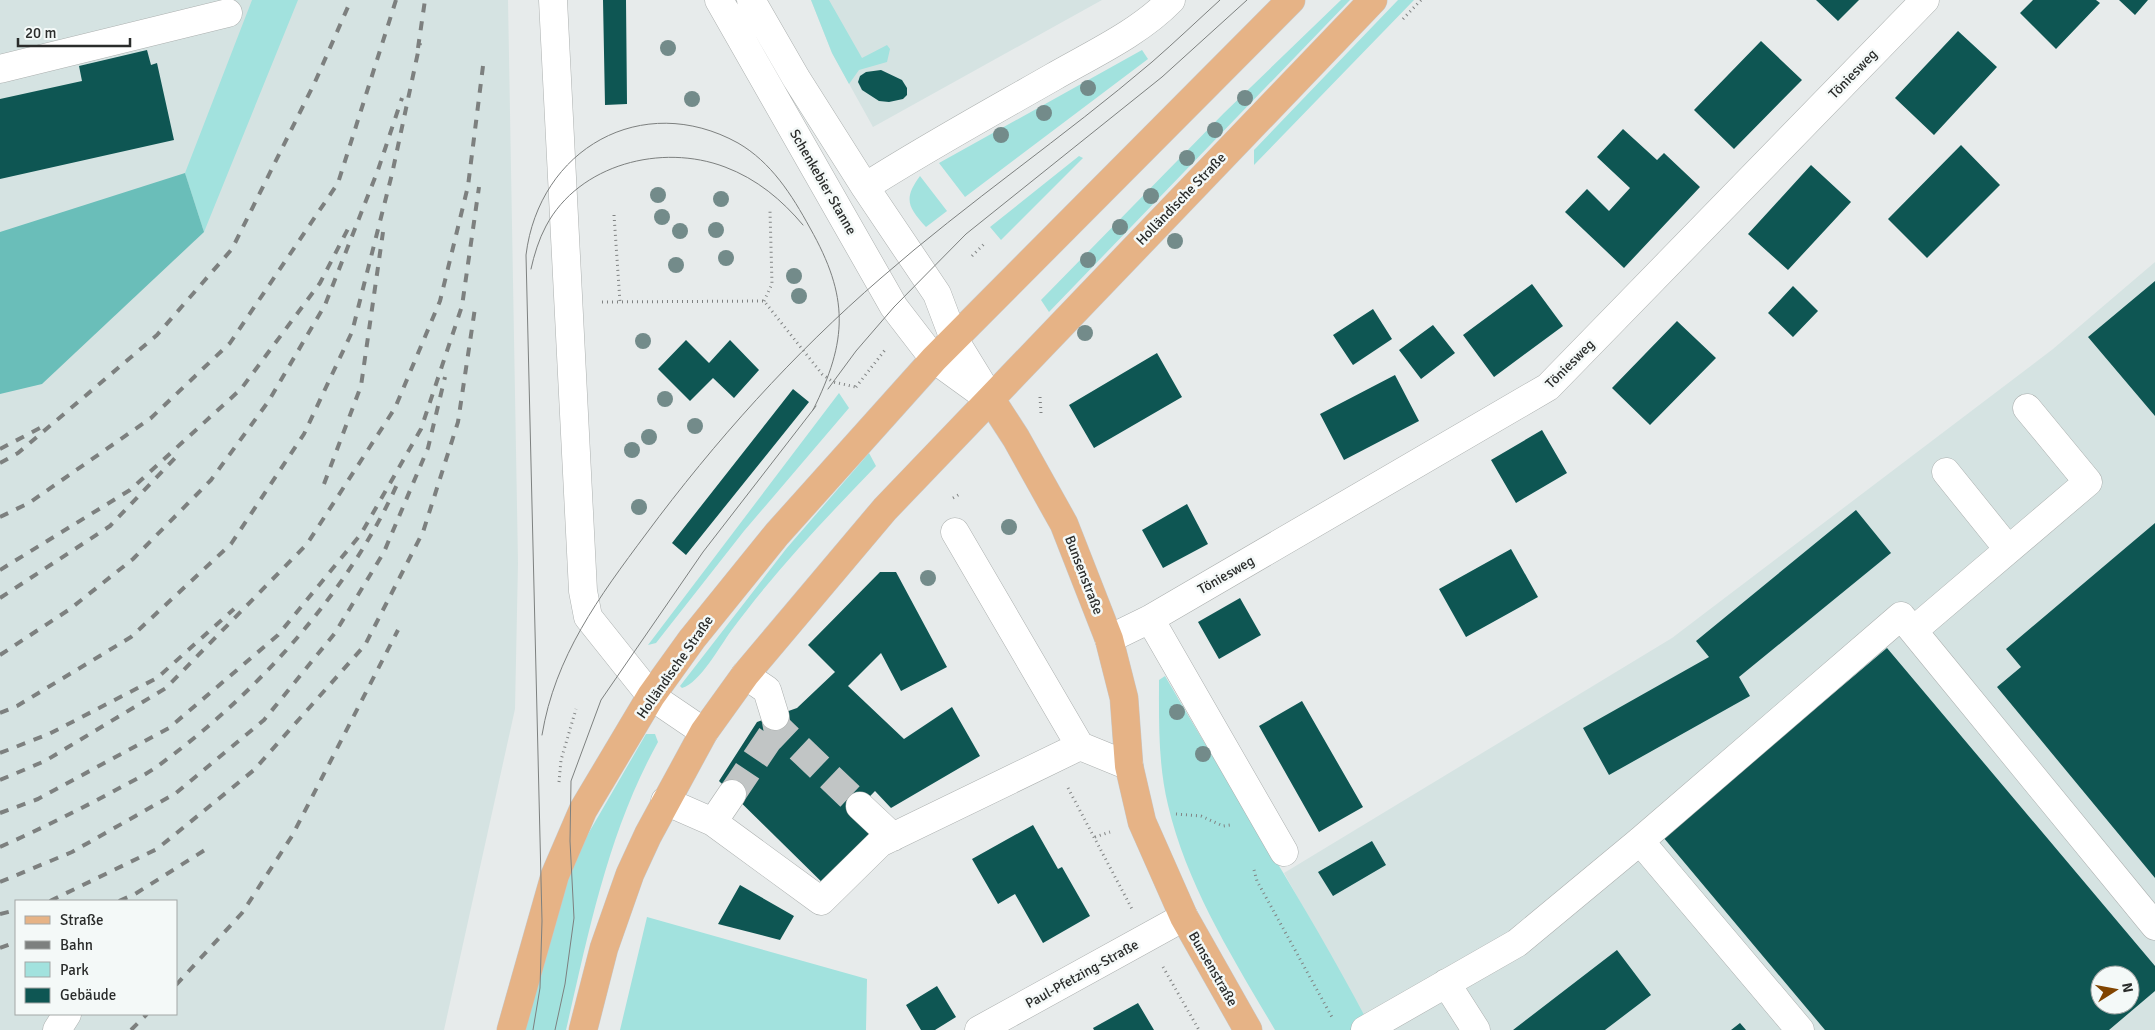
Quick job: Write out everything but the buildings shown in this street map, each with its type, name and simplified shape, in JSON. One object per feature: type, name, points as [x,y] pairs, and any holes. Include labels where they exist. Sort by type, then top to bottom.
[{"type":"main road","name":"Holländische Straße","points":[[512,1030],[555,875],[588,801],[651,696],[692,639],[777,534],[934,359],[1291,0]]},
{"type":"main road","name":"Holländische Straße","points":[[583,1030],[604,948],[630,874],[665,801],[704,732],[745,675],[885,510],[992,400],[1058,327],[1373,0]]},
{"type":"main road","name":"Bunsenstraße","points":[[992,400],[1016,438],[1064,524],[1109,639],[1124,698],[1129,766],[1142,822],[1184,917],[1248,1030]]},
{"type":"street","points":[[553,0],[583,581],[588,617],[651,696],[704,732]]},
{"type":"street","name":"Schenkebier Stanne","points":[[719,0],[894,307],[934,359]]},
{"type":"street","points":[[751,0],[796,78],[865,187],[937,294],[954,339],[992,400]]},
{"type":"street","points":[[865,187],[918,153],[1103,49],[1157,14],[1171,0]]},
{"type":"street","name":"Töniesweg","points":[[1109,639],[1150,619],[1548,388],[1925,0]]},
{"type":"street","points":[[0,69],[228,13]]},
{"type":"street","points":[[934,359],[992,400]]},
{"type":"street","points":[[1914,630],[2088,482],[2027,408]]},
{"type":"street","points":[[1946,472],[2008,549]]},
{"type":"street","points":[[955,532],[1080,746],[1129,766]]},
{"type":"street","points":[[1365,1030],[1517,943],[1640,841],[1901,616],[2155,926]]},
{"type":"street","points":[[1150,619],[1284,852]]},
{"type":"street","points":[[745,675],[767,690],[774,716]]},
{"type":"street","points":[[665,801],[713,822],[821,901],[880,843],[1080,746]]},
{"type":"street","points":[[713,822],[732,794]]},
{"type":"street","points":[[860,806],[893,837]]},
{"type":"street","points":[[1640,841],[1800,1030]]},
{"type":"street","name":"Paul-Pfetzing-Straße","points":[[980,1030],[1184,917]]},
{"type":"street","points":[[1446,983],[1476,1030]]},
{"type":"street","points":[[57,1030],[66,1015]]},
{"type":"path","points":[[764,301],[772,284],[770,211]]},
{"type":"path","points":[[614,215],[620,302]]},
{"type":"path","points":[[972,256],[986,242]]},
{"type":"path","points":[[569,304],[764,301]]},
{"type":"path","points":[[764,301],[822,374],[833,382],[856,387],[890,344]]},
{"type":"path","points":[[559,790],[561,760],[576,709]]},
{"type":"path","points":[[1170,814],[1202,816],[1223,826],[1239,824]]},
{"type":"path","points":[[1252,866],[1257,881],[1335,1022]]},
{"type":"shaded area","points":[[0,0],[508,0],[518,563],[515,709],[444,1030],[0,1030]]},
{"type":"shaded area","points":[[811,0],[1102,0],[873,127],[832,53]]},
{"type":"shaded area","points":[[185,173],[204,232],[42,384],[0,394],[0,232]]},
{"type":"shaded area","points":[[2155,262],[2155,1030],[1372,1030],[1284,873],[1672,638],[2053,349]]},
{"type":"green space","points":[[252,0],[298,0],[204,232],[185,173]]},
{"type":"green space","points":[[811,0],[829,0],[862,58],[887,45],[890,49],[887,62],[859,70],[849,84],[832,53]]},
{"type":"green space","points":[[1341,0],[1350,0],[1049,312],[1041,300],[1224,113]]},
{"type":"green space","points":[[1398,0],[1414,0],[1254,165],[1254,150]]},
{"type":"green space","points":[[1142,50],[1148,59],[965,197],[939,163]]},
{"type":"green space","points":[[1079,156],[1083,158],[1001,240],[990,227]]},
{"type":"green space","points":[[920,176],[947,211],[926,227],[915,214],[910,203],[911,191]]},
{"type":"green space","points":[[839,393],[849,408],[744,531],[656,643],[648,645]]},
{"type":"green space","points":[[869,453],[876,466],[765,587],[731,631],[703,672],[689,685],[682,688],[680,686],[786,549]]},
{"type":"green space","points":[[1165,676],[1297,895],[1372,1030],[1275,1030],[1243,976],[1199,893],[1176,835],[1168,805],[1162,774],[1159,727],[1159,680]]},
{"type":"green space","points":[[646,734],[655,734],[658,742],[626,811],[613,847],[592,919],[566,1030],[525,1030],[567,878],[584,841]]},
{"type":"green space","points":[[647,917],[867,979],[866,1030],[620,1030]]},
{"type":"tunnel","points":[[775,716],[777,727],[860,806]]},
{"type":"tunnel","points":[[732,794],[777,727]]},
{"type":"tram line","points":[[542,735],[548,706],[557,679],[568,653],[596,604],[672,499],[756,400],[817,337],[881,278],[948,223],[1119,90],[1220,0]]},
{"type":"tram line","points":[[828,389],[856,351],[894,307],[966,234],[1162,77],[1247,0]]},
{"type":"tram line","points":[[533,1030],[540,988],[542,921],[526,255],[535,218],[551,185],[573,159],[601,139],[632,127],[666,123],[702,128],[738,143],[771,170],[796,203],[823,253],[832,276],[837,297],[838,340],[825,385],[813,410]]},
{"type":"tram line","points":[[531,269],[537,247],[546,226],[561,205],[579,187],[601,174],[624,164],[649,159],[675,157],[701,160],[737,172],[768,191],[803,225]]},
{"type":"tram line","points":[[555,1030],[565,984],[574,918],[570,841],[571,781],[601,700],[703,552],[816,406]]},
{"type":"railway","points":[[0,463],[18,453],[157,335],[232,249],[315,82],[351,0]]},
{"type":"railway","points":[[0,517],[29,503],[151,418],[230,343],[338,183],[396,0]]},
{"type":"railway","points":[[418,48],[425,0]]},
{"type":"railway","points":[[0,713],[17,706],[131,637],[231,544],[304,434],[352,332],[392,174],[420,43]]},
{"type":"railway","points":[[0,780],[45,761],[166,688],[307,544],[395,408],[440,301],[468,186],[484,58]]},
{"type":"railway","points":[[0,655],[70,609],[133,559],[211,480],[268,402],[325,305],[378,170],[402,98]]},
{"type":"railway","points":[[0,813],[38,799],[169,728],[278,635],[361,534],[421,429],[462,306],[479,187]]},
{"type":"railway","points":[[0,570],[130,490],[241,389],[320,283],[351,223]]},
{"type":"railway","points":[[324,484],[361,386],[383,232]]},
{"type":"railway","points":[[52,900],[157,849],[254,770],[365,645],[423,532],[458,422],[475,308]]},
{"type":"railway","points":[[0,882],[72,852],[176,793],[264,720],[335,633],[384,552],[428,448],[445,377]]},
{"type":"railway","points":[[0,449],[40,428]]},
{"type":"railway","points":[[0,598],[110,526],[178,455]]},
{"type":"railway","points":[[0,847],[70,814],[155,768],[228,709],[296,639],[326,602],[379,522],[399,480]]},
{"type":"railway","points":[[0,753],[49,734],[157,678],[234,609]]},
{"type":"railway","points":[[178,983],[242,913],[292,836],[398,630]]},
{"type":"railway","points":[[121,900],[135,894],[208,848]]},
{"type":"railway","points":[[0,914],[15,910]]},
{"type":"railway","points":[[0,948],[15,942]]},
{"type":"railway","points":[[131,1030],[146,1015]]}]
